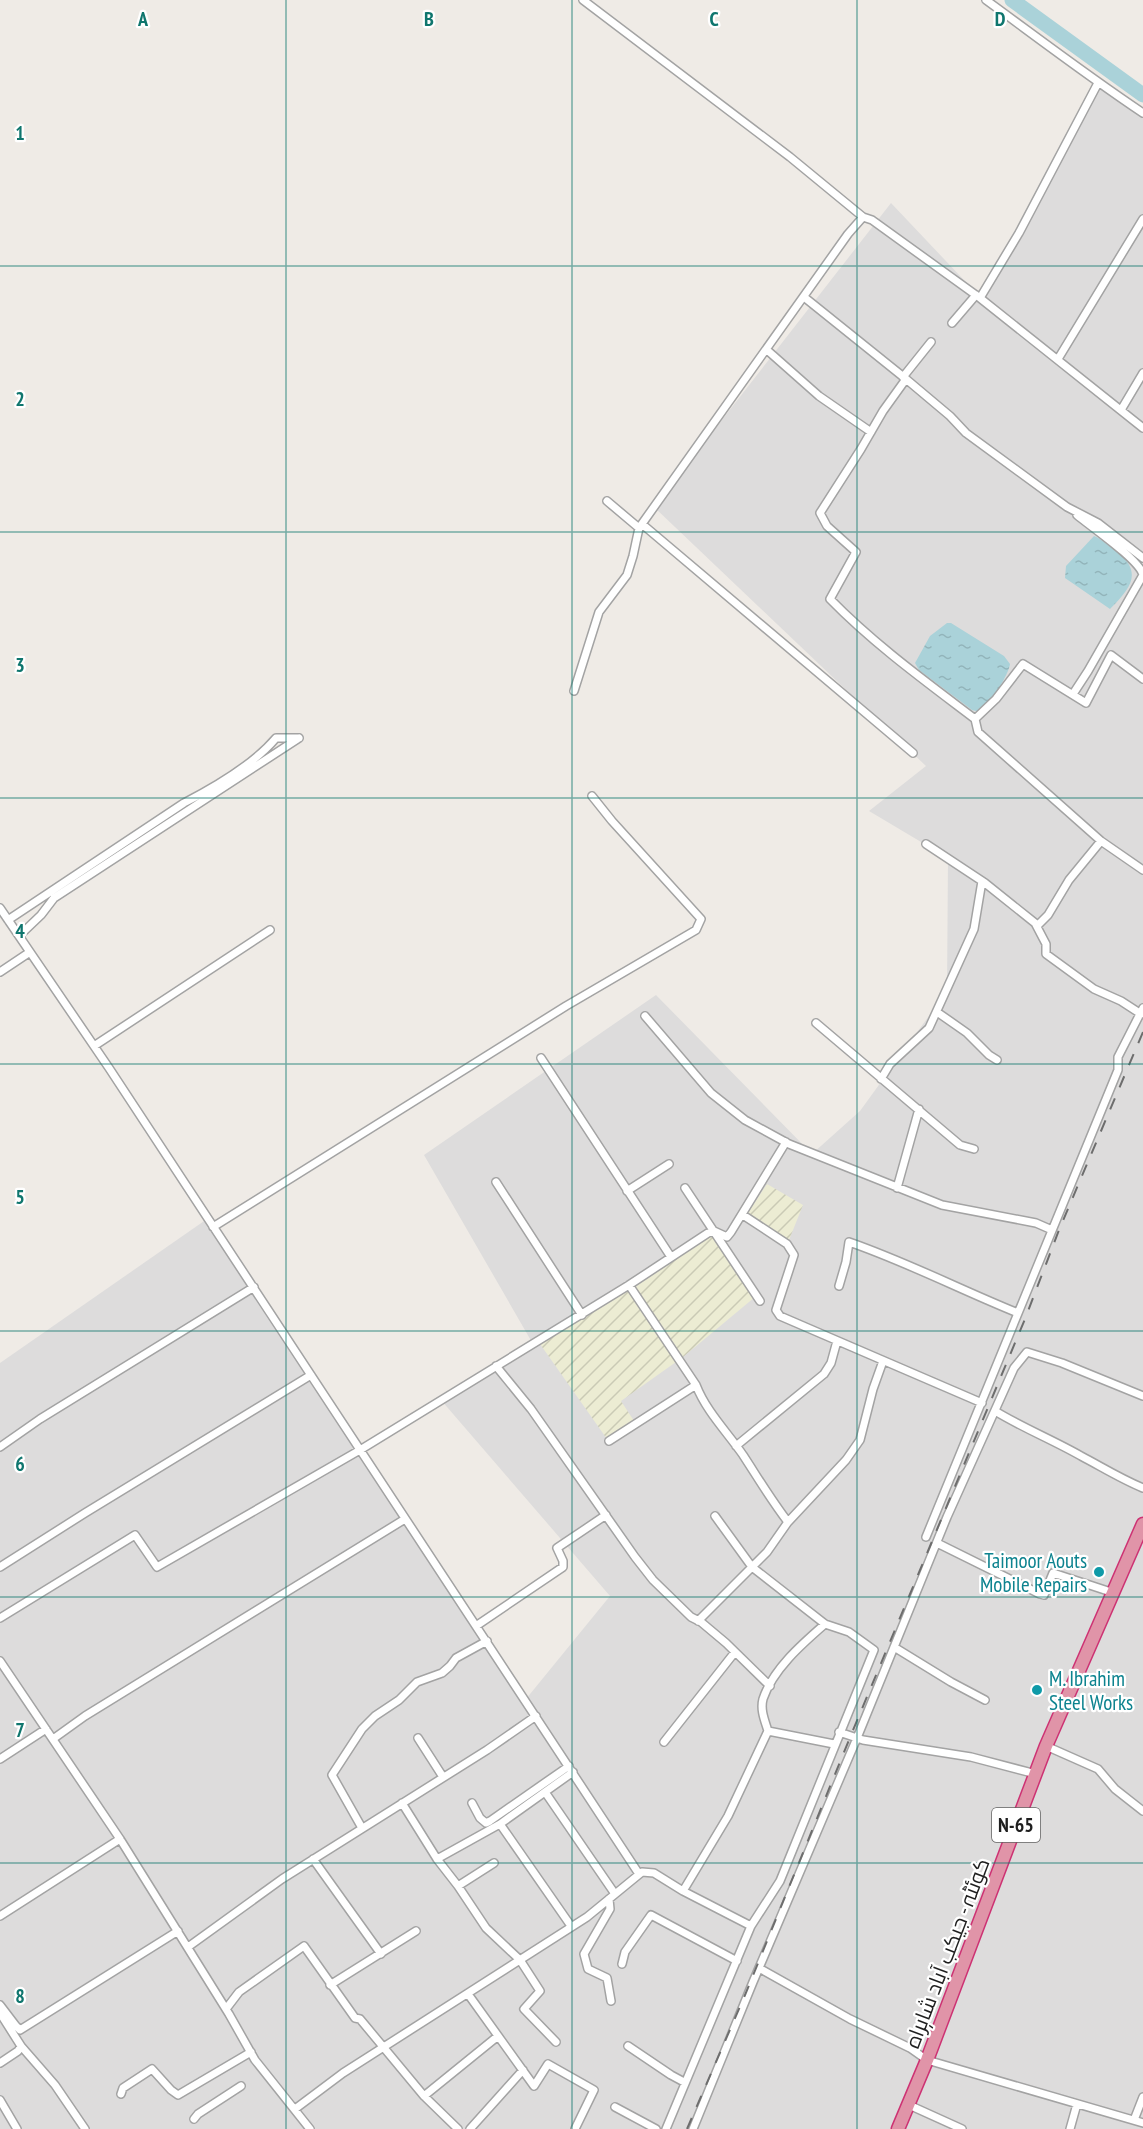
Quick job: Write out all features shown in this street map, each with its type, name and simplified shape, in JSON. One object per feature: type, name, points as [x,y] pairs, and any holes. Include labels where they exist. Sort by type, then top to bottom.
[{"type":"highway","name":"کوئٹہ - جیکب آباد شاہراہ","points":[[898,2129],[927,2060],[1046,1746],[1143,1524]]},
{"type":"street","points":[[583,0],[790,157],[863,217],[872,220],[978,296],[1143,428]]},
{"type":"street","points":[[986,0],[1098,83],[1143,113]]},
{"type":"street","points":[[952,323],[978,296],[1024,222],[1098,83]]},
{"type":"street","points":[[574,691],[599,612],[627,575],[640,526],[848,234],[863,217]]},
{"type":"street","points":[[1058,358],[1143,219]]},
{"type":"street","points":[[804,297],[950,416],[966,433],[1066,507],[1142,569],[1143,575],[1073,694]]},
{"type":"street","points":[[931,342],[904,378],[820,513],[827,526],[856,552],[830,599],[853,622],[900,661],[975,719],[978,732],[1101,841],[1143,870]]},
{"type":"street","points":[[767,350],[819,396],[871,432]]},
{"type":"street","points":[[1121,410],[1143,373]]},
{"type":"street","points":[[607,501],[913,753]]},
{"type":"street","points":[[1066,507],[1098,523],[1143,558]]},
{"type":"street","points":[[975,719],[996,699],[1023,664],[1086,703],[1111,655],[1143,679]]},
{"type":"street","points":[[8,920],[184,803],[205,792],[266,750],[276,738],[299,738],[54,898],[41,915],[19,936]]},
{"type":"street","points":[[213,1227],[566,1006],[696,930],[701,919],[592,796]]},
{"type":"street","points":[[1037,926],[1048,915],[1069,880],[1101,841]]},
{"type":"street","points":[[926,844],[982,881],[1035,923],[1046,944],[1046,954],[1094,989],[1142,1011],[1118,1057],[1118,1070],[926,1537]]},
{"type":"street","points":[[881,1079],[890,1064],[929,1028],[974,929],[982,881]]},
{"type":"street","points":[[0,908],[254,1287],[639,1874]]},
{"type":"street","points":[[94,1046],[270,930]]},
{"type":"street","points":[[0,972],[30,952]]},
{"type":"street","points":[[937,1012],[967,1033],[997,1060]]},
{"type":"street","points":[[645,1016],[711,1093],[746,1120],[786,1142],[942,1205],[1036,1223],[1052,1230]]},
{"type":"street","points":[[816,1023],[960,1145],[974,1149]]},
{"type":"street","points":[[541,1058],[671,1257]]},
{"type":"street","points":[[897,1188],[919,1109]]},
{"type":"street","points":[[714,1231],[727,1236],[743,1215],[786,1142]]},
{"type":"street","points":[[627,1191],[669,1164]]},
{"type":"street","points":[[496,1182],[582,1315]]},
{"type":"street","points":[[685,1188],[760,1301]]},
{"type":"street","points":[[743,1215],[788,1244],[794,1255],[776,1310],[780,1316],[982,1403]]},
{"type":"street","points":[[0,1618],[135,1535],[157,1567],[360,1450],[582,1315],[714,1231]]},
{"type":"street","points":[[839,1286],[849,1242],[893,1257],[963,1291],[1018,1313]]},
{"type":"street","points":[[629,1285],[696,1385],[701,1398],[736,1446],[771,1501],[788,1522]]},
{"type":"street","points":[[0,1447],[40,1419],[254,1287]]},
{"type":"street","points":[[736,1446],[824,1374],[831,1363],[837,1341]]},
{"type":"street","points":[[693,2129],[937,1543],[1014,1368],[1027,1352],[1062,1362],[1143,1396]]},
{"type":"street","points":[[698,1621],[767,1552],[788,1522],[846,1460],[860,1440],[883,1361]]},
{"type":"street","points":[[496,1366],[531,1409],[653,1580],[691,1617],[735,1652],[770,1686]]},
{"type":"street","points":[[0,1567],[311,1375]]},
{"type":"street","points":[[609,1441],[696,1385]]},
{"type":"street","points":[[995,1411],[1115,1476],[1143,1488]]},
{"type":"street","points":[[476,1626],[562,1567],[563,1561],[557,1548],[606,1515]]},
{"type":"street","points":[[666,2129],[751,1926],[780,1881],[874,1650],[849,1632],[825,1624],[752,1567],[715,1516]]},
{"type":"street","points":[[53,1739],[86,1716],[405,1520]]},
{"type":"street","points":[[937,1543],[1040,1594],[1044,1595],[1053,1573],[1114,1593]]},
{"type":"street","points":[[683,1891],[728,1816],[768,1731],[763,1714],[763,1700],[774,1678],[803,1644],[825,1624]]},
{"type":"street","points":[[362,1828],[332,1775],[362,1729],[375,1716],[399,1700],[417,1682],[442,1673],[456,1658],[487,1641]]},
{"type":"street","points":[[894,1647],[985,1700]]},
{"type":"street","points":[[664,1742],[735,1652]]},
{"type":"street","points":[[0,1661],[120,1839],[267,2077],[310,2129]]},
{"type":"street","points":[[188,1947],[282,1879],[536,1716]]},
{"type":"street","points":[[0,1759],[46,1729]]},
{"type":"street","points":[[768,1731],[834,1744]]},
{"type":"street","points":[[839,1732],[863,1740],[971,1757],[1036,1774]]},
{"type":"street","points":[[418,1738],[443,1777]]},
{"type":"street","points":[[1046,1746],[1098,1769],[1115,1789],[1143,1811]]},
{"type":"street","points":[[437,1859],[500,1824],[545,1792],[571,1769]]},
{"type":"street","points":[[472,1803],[480,1818],[486,1823],[571,1769]]},
{"type":"street","points":[[545,1792],[612,1896],[610,1909],[584,1954],[588,1969],[607,1978],[611,2001]]},
{"type":"street","points":[[402,1803],[437,1859],[486,1928],[520,1960],[540,1991],[524,2009],[556,2042]]},
{"type":"street","points":[[500,1824],[572,1926]]},
{"type":"street","points":[[0,1916],[120,1839]]},
{"type":"street","points":[[314,1859],[381,1954]]},
{"type":"street","points":[[458,1886],[494,1863]]},
{"type":"street","points":[[295,2109],[343,2073],[572,1926],[642,1872],[654,1873],[683,1891],[751,1926]]},
{"type":"street","points":[[622,1964],[625,1952],[651,1915],[737,1960]]},
{"type":"street","points":[[0,2005],[20,2030],[178,1931]]},
{"type":"street","points":[[330,1985],[416,1931]]},
{"type":"street","points":[[226,2009],[239,1992],[304,1946],[355,2018],[360,2019],[424,2096],[458,2129]]},
{"type":"street","points":[[759,1968],[850,2019],[910,2048],[927,2060],[1143,2123]]},
{"type":"street","points":[[468,1994],[534,2086],[548,2064],[594,2090],[575,2129]]},
{"type":"street","points":[[0,2013],[21,2046],[55,2085],[86,2129]]},
{"type":"street","points":[[424,2096],[498,2036]]},
{"type":"street","points":[[0,2063],[18,2052],[21,2046]]},
{"type":"street","points":[[628,2046],[684,2082]]},
{"type":"street","points":[[121,2094],[123,2088],[152,2069],[178,2095],[251,2052]]},
{"type":"street","points":[[470,2129],[523,2070]]},
{"type":"street","points":[[194,2119],[241,2086]]},
{"type":"street","points":[[1134,2120],[1143,2097]]},
{"type":"street","points":[[0,2100],[17,2129]]},
{"type":"street","points":[[1070,2129],[1077,2104]]},
{"type":"street","points":[[909,2105],[962,2129]]},
{"type":"street","points":[[615,2107],[656,2129]]},
{"type":"shaded area","points":[[1098,83],[1143,114],[1143,2129],[0,2129],[0,1363],[207,1219],[526,1699],[610,1596],[441,1400],[533,1344],[424,1155],[656,995],[812,1154],[860,1111],[947,991],[948,858],[869,811],[926,766],[654,507],[891,203],[980,297]]},
{"type":"green space","points":[[767,1184],[803,1205],[789,1240],[748,1213]]},
{"type":"green space","points":[[712,1235],[755,1297],[683,1357],[635,1287]]},
{"type":"green space","points":[[627,1291],[633,1296],[676,1362],[621,1401],[634,1421],[607,1439],[540,1344]]},
{"type":"water","points":[[1094,536],[1123,557],[1132,572],[1129,586],[1110,609],[1065,578],[1066,566]]},
{"type":"water","points":[[947,623],[951,623],[1004,656],[1010,664],[999,689],[980,711],[972,710],[919,670],[915,663],[930,636]]},
{"type":"waterway","points":[[1012,0],[1143,95]]},
{"type":"railway","points":[[687,2129],[745,1995],[1025,1319],[1059,1230],[1143,1032]]},
{"type":"place","name":"Taimoor Aouts Mobile Repairs","points":[[1099,1572]]},
{"type":"place","name":"M. Ibrahim Steel Works","points":[[1037,1690]]}]
